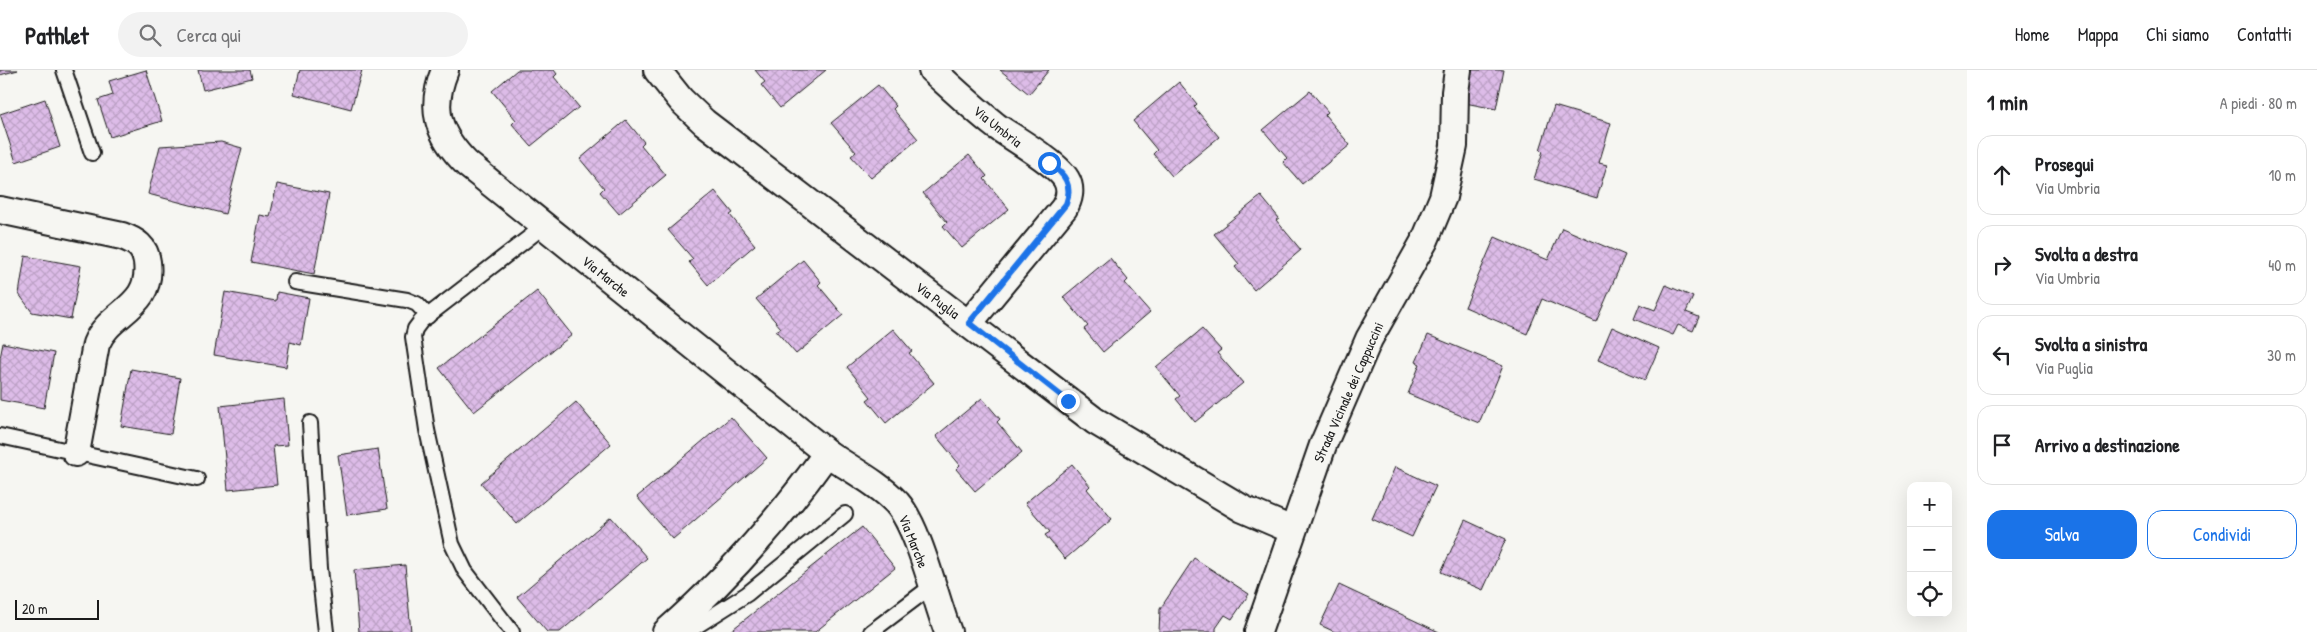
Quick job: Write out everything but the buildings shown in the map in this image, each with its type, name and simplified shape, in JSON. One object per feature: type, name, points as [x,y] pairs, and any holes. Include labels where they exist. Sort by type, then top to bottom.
[{"type":"street","name":"Via Marche","points":[[445,70],[439,88],[437,107],[442,130],[449,144],[467,164],[827,453],[890,496],[902,509],[912,528],[948,632]]},
{"type":"street","name":"Via Puglia","points":[[657,70],[697,117],[969,323],[1077,408],[1104,427],[1243,509],[1292,530]]},
{"type":"street","name":"Via Umbria","points":[[932,70],[990,121],[1055,167],[1066,178],[1069,185],[1068,197],[1064,208],[969,323]]},
{"type":"street","name":"Strada Vicinale dei Cappuccini","points":[[1258,632],[1323,445],[1369,339],[1424,240],[1443,197],[1454,146],[1455,92],[1458,70]]},
{"type":"street","points":[[0,210],[122,236],[137,243],[146,253],[148,268],[143,292],[133,305],[103,332],[96,344],[76,453]]},
{"type":"street","points":[[672,632],[773,525],[827,453]]},
{"type":"lane","points":[[64,70],[92,153]]},
{"type":"lane","points":[[512,632],[465,571],[450,536],[427,430],[413,342],[415,328],[428,316],[544,226]]},
{"type":"lane","points":[[295,282],[407,300],[417,304],[428,316]]},
{"type":"lane","points":[[310,423],[319,569],[326,632]]},
{"type":"lane","points":[[0,436],[197,479]]},
{"type":"lane","points":[[672,632],[747,594],[845,514]]},
{"type":"lane","points":[[871,632],[932,586]]},
{"type":"route","points":[[1049,163],[1060,171],[1068,182],[1070,191],[1066,204],[969,323],[1068,401]]}]
